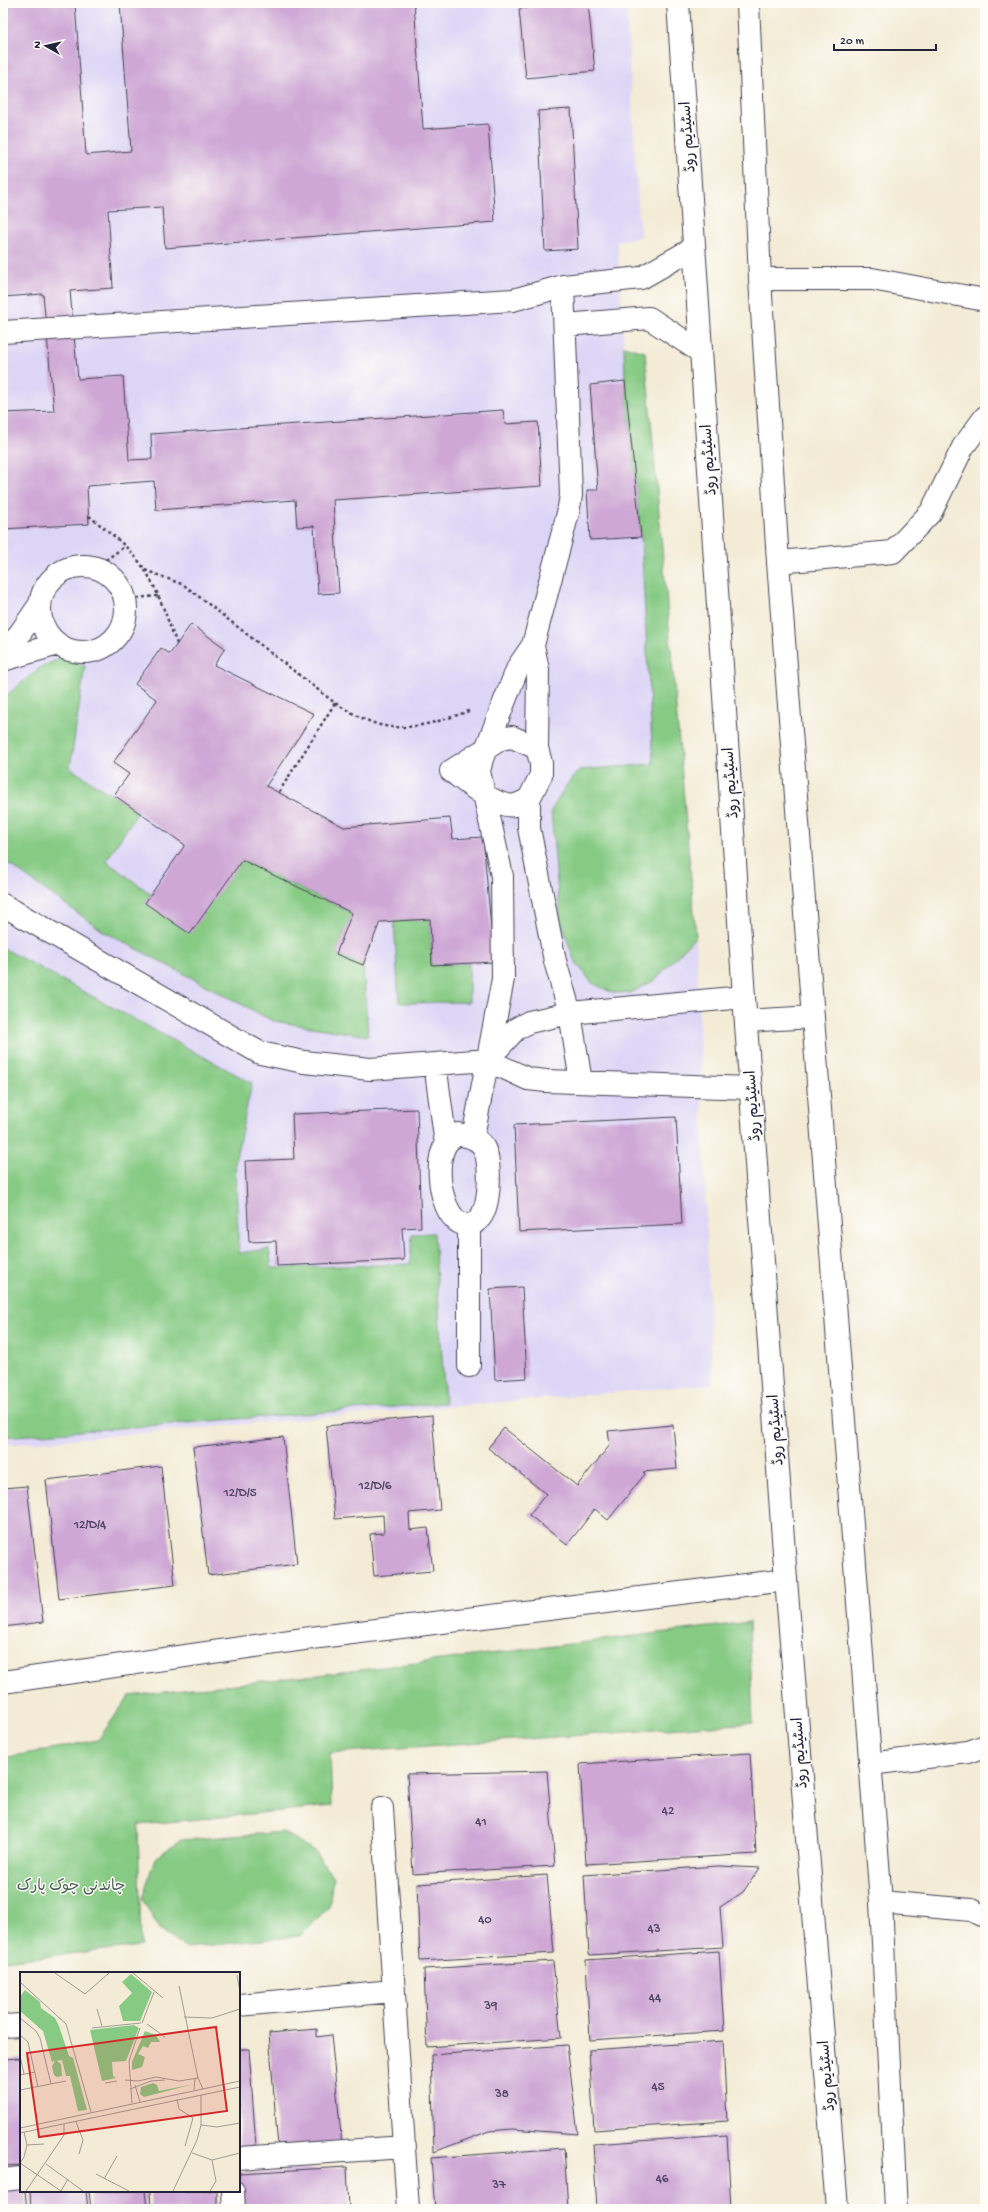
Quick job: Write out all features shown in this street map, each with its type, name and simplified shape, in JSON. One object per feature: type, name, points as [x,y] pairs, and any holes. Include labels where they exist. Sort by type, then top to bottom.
[{"type":"main road","name":"اسٹیڈیم روڈ","points":[[678,3],[750,1088],[786,1580],[837,2209]]},
{"type":"main road","points":[[748,3],[760,279],[778,562],[881,1902],[896,2209]]},
{"type":"main road","points":[[3,332],[513,300],[563,286],[641,278],[694,248]]},
{"type":"main road","points":[[760,279],[872,279],[985,300]]},
{"type":"main road","points":[[473,1137],[487,1060],[498,1015],[503,979],[502,876],[486,796],[479,771],[518,667],[532,645],[568,513],[571,495],[563,286]]},
{"type":"main road","points":[[565,325],[649,318],[701,352]]},
{"type":"main road","points":[[778,562],[894,552],[931,512],[963,447],[985,418]]},
{"type":"main road","points":[[3,659],[40,604],[45,589],[54,577],[66,569],[81,566],[96,567],[109,574],[120,585],[125,599],[126,614],[122,628],[113,640],[100,648],[86,652],[71,651],[58,644],[47,633],[42,619],[40,604]]},
{"type":"main road","points":[[3,659],[58,644]]},
{"type":"main road","points":[[532,645],[538,670],[537,748],[541,763],[541,775],[529,799],[529,828],[535,865],[555,961],[570,1013],[581,1082]]},
{"type":"main road","points":[[529,799],[515,805],[506,805],[486,796],[451,771],[501,739],[512,737],[537,748]]},
{"type":"main road","points":[[3,905],[260,1054],[304,1062],[370,1069],[487,1060],[528,1079],[750,1088]]},
{"type":"main road","points":[[487,1060],[516,1030],[529,1022],[570,1013],[744,997]]},
{"type":"main road","points":[[746,1021],[813,1017]]},
{"type":"main road","points":[[435,1064],[446,1144],[441,1160],[440,1186],[447,1207],[457,1222],[469,1226]]},
{"type":"main road","points":[[446,1144],[458,1134],[473,1137],[483,1146],[487,1160],[488,1195],[480,1219],[469,1226]]},
{"type":"main road","points":[[468,1366],[469,1226]]},
{"type":"main road","points":[[3,1682],[311,1638],[786,1580]]},
{"type":"main road","points":[[870,1764],[968,1752],[985,1746]]},
{"type":"main road","points":[[382,1808],[408,2209]]},
{"type":"main road","points":[[881,1902],[971,1910],[985,1916]]},
{"type":"main road","points":[[240,2005],[393,1991]]},
{"type":"main road","points":[[3,2026],[20,2025]]},
{"type":"main road","points":[[240,2158],[405,2146]]},
{"type":"main road","points":[[3,2180],[20,2178]]},
{"type":"main road","points":[[233,2192],[234,2209]]},
{"type":"path","points":[[89,516],[125,546],[145,570],[158,596],[177,644]]},
{"type":"path","points":[[96,567],[125,546]]},
{"type":"path","points":[[145,570],[184,585],[335,703],[354,714],[385,726],[408,726],[442,721],[506,698]]},
{"type":"path","points":[[125,599],[158,596]]},
{"type":"path","points":[[279,792],[335,703]]},
{"type":"shaded area","points":[[3,3],[626,3],[640,237],[617,241],[624,346],[645,352],[696,936],[712,1384],[3,1445]]},
{"type":"green space","points":[[624,346],[645,352],[696,936],[655,980],[630,993],[613,993],[592,983],[574,960],[560,918],[551,811],[565,787],[579,770],[653,764],[641,537],[625,381]]},
{"type":"green space","points":[[64,657],[85,666],[70,768],[138,812],[106,861],[151,894],[145,903],[242,860],[352,913],[336,954],[363,965],[368,1036],[273,1021],[103,931],[3,860],[3,698],[41,667]]},
{"type":"green space","points":[[430,919],[432,965],[469,963],[469,1002],[399,1003],[394,921]]},
{"type":"green space","points":[[3,948],[252,1083],[235,1162],[239,1253],[269,1249],[272,1268],[410,1264],[412,1234],[434,1233],[445,1403],[3,1437]]},
{"type":"green space","name":"چاندنی چوک پارک","points":[[749,1622],[753,1723],[330,1753],[332,1806],[138,1825],[141,1946],[3,1961],[3,1758],[98,1740],[129,1696],[334,1673]]},
{"type":"green space","points":[[284,1832],[316,1852],[333,1878],[329,1907],[300,1936],[185,1948],[159,1928],[142,1899],[155,1858],[181,1840]]},
{"type":"building","points":[[3,3],[75,3],[86,155],[131,151],[120,3],[414,3],[423,129],[488,124],[495,222],[165,248],[162,207],[108,210],[113,288],[70,291],[78,379],[123,376],[129,460],[152,459],[151,434],[503,410],[505,424],[538,422],[542,486],[333,500],[339,593],[318,594],[314,526],[297,527],[295,500],[156,510],[154,481],[87,486],[89,524],[3,529],[3,413],[54,411],[43,294],[3,297]]},
{"type":"building","points":[[573,3],[588,3],[595,71],[526,78],[519,9]]},
{"type":"building","points":[[571,109],[578,249],[545,251],[538,111]]},
{"type":"building","points":[[625,381],[641,537],[590,540],[587,490],[598,490],[590,385]]},
{"type":"building","points":[[191,624],[225,648],[214,665],[314,714],[266,786],[344,827],[450,818],[453,839],[483,837],[494,962],[432,965],[430,919],[380,922],[363,965],[336,954],[352,913],[242,860],[190,934],[145,903],[185,845],[114,795],[129,774],[113,763],[157,700],[135,684],[161,648],[170,654]]},
{"type":"building","points":[[417,1109],[421,1227],[402,1228],[404,1260],[277,1266],[276,1241],[249,1242],[245,1161],[294,1159],[292,1114]]},
{"type":"building","points":[[676,1117],[682,1224],[519,1232],[514,1125]]},
{"type":"building","points":[[522,1287],[527,1378],[495,1380],[490,1289]]},
{"type":"building","points":[[432,1416],[440,1510],[409,1513],[410,1530],[428,1528],[433,1571],[374,1576],[370,1534],[384,1533],[383,1515],[335,1519],[326,1426]]},
{"type":"building","points":[[673,1425],[677,1469],[643,1472],[645,1474],[608,1520],[595,1509],[567,1545],[529,1515],[546,1494],[488,1448],[504,1428],[577,1486],[610,1445],[608,1431]]},
{"type":"building","points":[[283,1437],[297,1564],[208,1575],[193,1447]]},
{"type":"building","points":[[161,1466],[175,1585],[59,1599],[46,1480]]},
{"type":"building","points":[[27,1486],[43,1622],[3,1627],[3,1488]]},
{"type":"building","points":[[750,1753],[756,1854],[586,1864],[580,1764]]},
{"type":"building","points":[[547,1771],[555,1866],[413,1874],[407,1774]]},
{"type":"building","points":[[718,1866],[760,1868],[743,1892],[720,1907],[723,1947],[589,1955],[584,1875]]},
{"type":"building","points":[[547,1875],[554,1953],[420,1961],[417,1884]]},
{"type":"building","points":[[719,1951],[724,2031],[590,2040],[586,1960]]},
{"type":"building","points":[[553,1961],[561,2038],[427,2047],[424,1969]]},
{"type":"building","points":[[317,2029],[317,2037],[331,2035],[342,2145],[278,2148],[269,2033]]},
{"type":"building","points":[[723,2041],[727,2121],[594,2130],[589,2050]]},
{"type":"building","points":[[567,2045],[578,2134],[512,2129],[489,2131],[434,2152],[431,2055]]},
{"type":"building","points":[[240,2049],[249,2049],[256,2147],[240,2149]]},
{"type":"building","points":[[20,2058],[20,2165],[3,2166],[3,2059]]},
{"type":"building","points":[[727,2135],[731,2209],[597,2209],[593,2144]]},
{"type":"building","points":[[564,2148],[568,2209],[435,2209],[431,2158]]},
{"type":"building","points":[[347,2167],[349,2209],[238,2209],[240,2173]]},
{"type":"building","points":[[20,2188],[20,2192],[25,2192],[27,2209],[3,2209],[3,2190]]},
{"type":"building","points":[[30,2192],[86,2192],[88,2209],[31,2209]]},
{"type":"building","points":[[89,2192],[145,2192],[147,2209],[91,2209]]},
{"type":"building","points":[[150,2192],[217,2192],[217,2209],[151,2209]]}]
